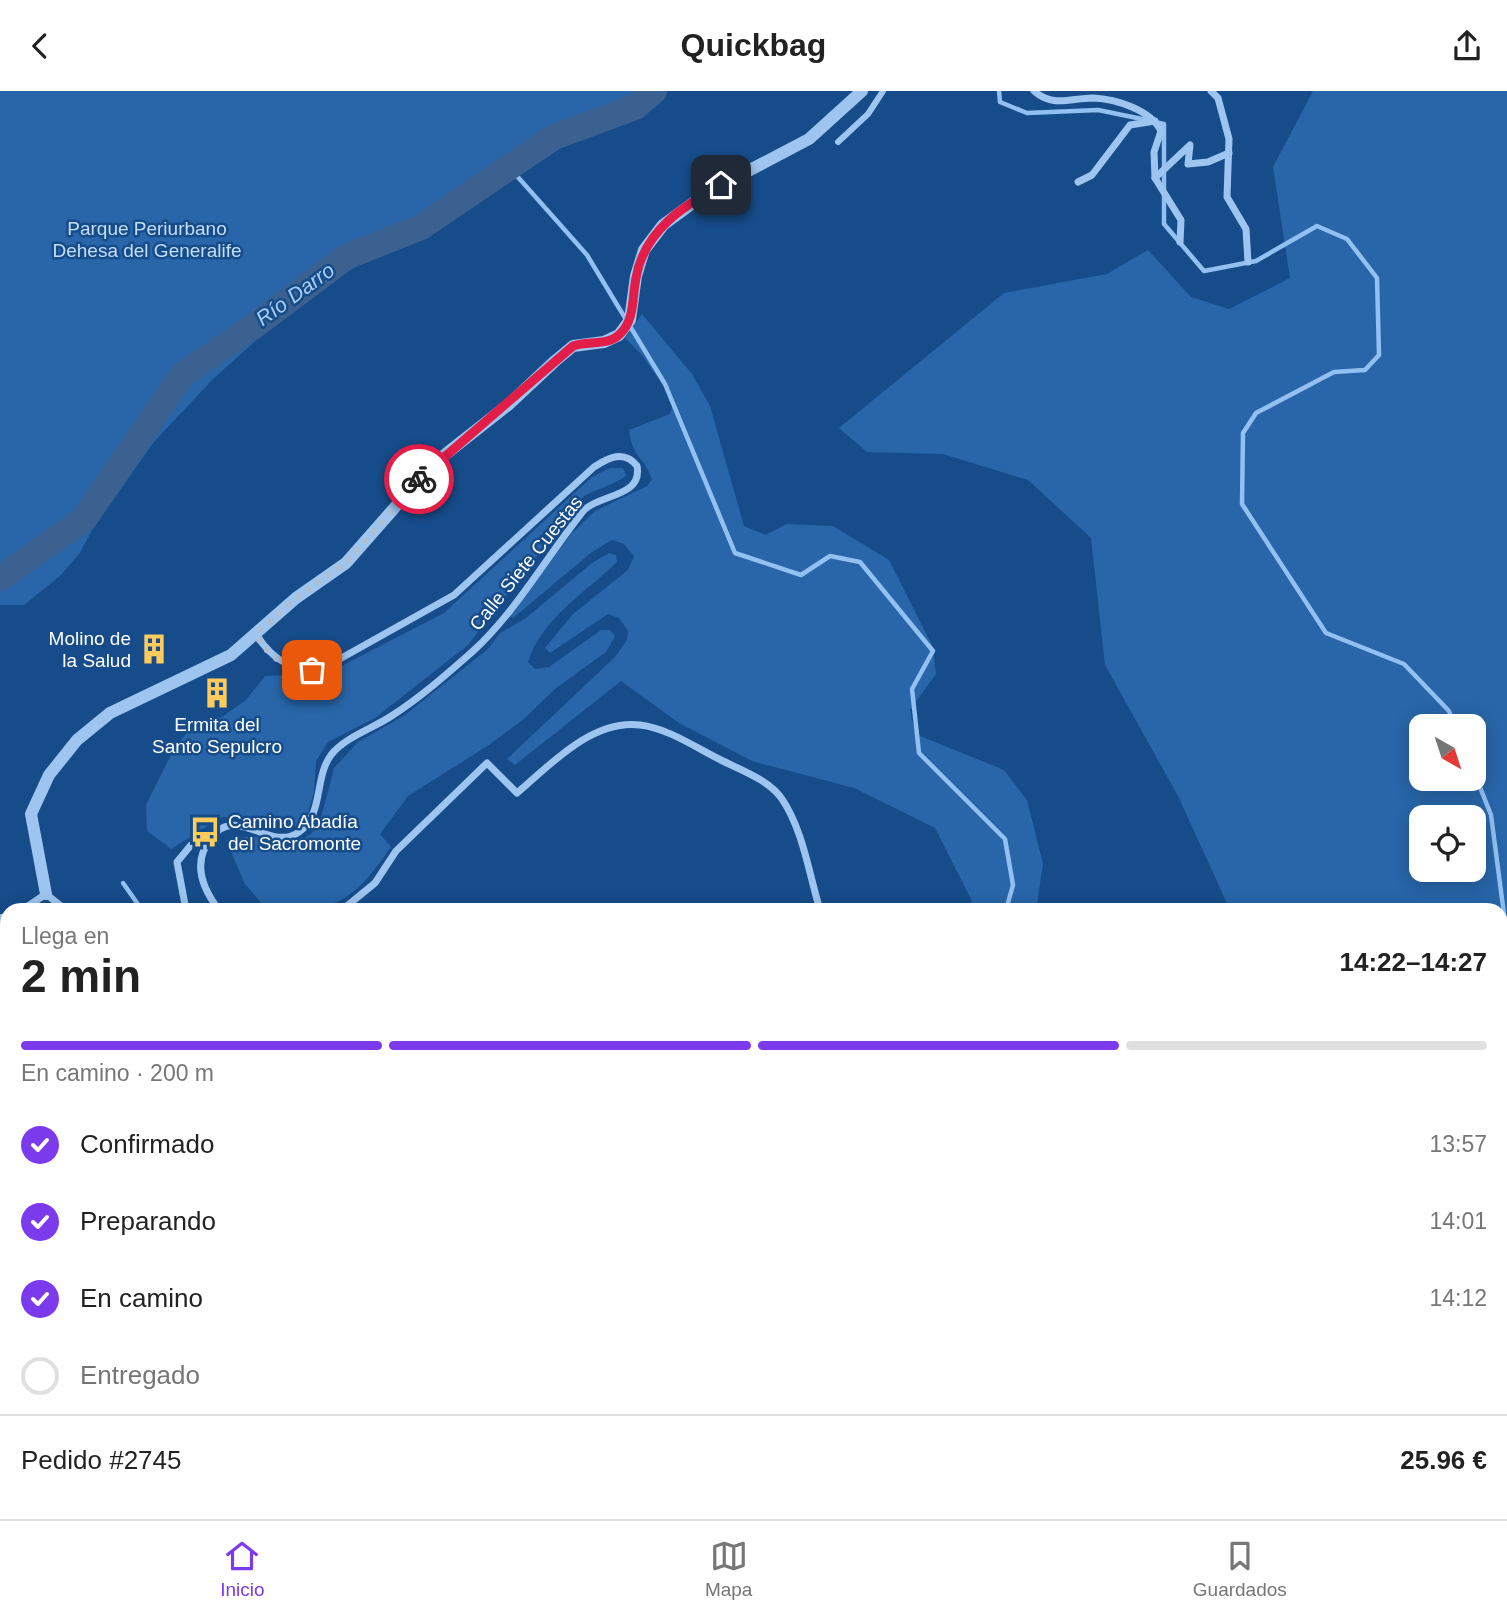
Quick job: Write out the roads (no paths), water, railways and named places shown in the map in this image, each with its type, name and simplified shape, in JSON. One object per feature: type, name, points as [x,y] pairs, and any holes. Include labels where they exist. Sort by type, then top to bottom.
[{"type":"street","points":[[57,903],[46,894],[31,814],[48,775],[77,740],[110,713],[223,660],[296,598],[346,563],[401,498],[442,457],[508,405],[573,346],[583,342],[593,344],[619,335],[630,320],[636,276],[644,250],[663,225],[708,192],[809,139],[862,91]]},
{"type":"street","points":[[838,142],[868,114],[883,91]]},
{"type":"street","points":[[1034,91],[1060,103],[1093,98],[1123,103],[1156,121],[1160,131],[1154,152],[1155,178],[1181,220],[1180,242]]},
{"type":"street","points":[[1211,91],[1218,98],[1229,139],[1227,197],[1246,229],[1248,262]]},
{"type":"street","points":[[1078,182],[1092,175],[1130,125],[1156,121]]},
{"type":"street","points":[[1155,178],[1189,145],[1188,164],[1208,162],[1229,153]]},
{"type":"street","name":"Calle Siete Cuestas","points":[[208,842],[218,831],[237,824],[281,838],[297,834],[307,826],[331,756],[404,707],[471,653],[507,611],[584,510],[591,503],[625,492],[637,478],[637,466],[628,458],[619,456],[611,457],[594,467],[454,595],[329,665],[312,670],[286,665],[273,656],[256,634]]},
{"type":"street","points":[[351,903],[375,883],[396,851],[487,763],[517,793],[565,751],[603,730],[638,724],[658,729],[762,781],[780,796],[795,822],[818,903]]},
{"type":"street","points":[[185,903],[177,862],[191,845],[208,842]]},
{"type":"street","points":[[208,842],[200,860],[200,874],[203,886],[214,903]]},
{"type":"street","points":[[32,903],[46,894]]},
{"type":"waterway","name":"Río Darro","points":[[0,578],[83,520],[182,375],[254,326],[346,257],[421,227],[554,137],[635,107],[654,91]]},
{"type":"waterway","points":[[999,91],[1000,102],[1027,113],[1098,110],[1147,120]]},
{"type":"waterway","points":[[1155,122],[1164,124],[1164,224],[1204,271],[1256,261],[1317,226],[1347,239],[1377,278],[1379,355],[1365,370],[1334,372],[1256,413],[1243,433],[1242,504],[1326,633],[1404,664],[1450,714]]},
{"type":"waterway","points":[[509,167],[587,255],[665,384],[735,553],[801,575],[830,556],[860,562],[933,651],[912,689],[919,753],[1005,839],[1013,885],[1008,903]]},
{"type":"waterway","points":[[1482,791],[1491,815],[1503,903]]},
{"type":"waterway","points":[[123,883],[137,903]]},
{"type":"place","name":"Molino de la Salud","points":[[154,649]]},
{"type":"place","name":"Ermita del Santo Sepulcro","points":[[217,693]]},
{"type":"place","name":"Camino Abadía del Sacromonte","points":[[205,832]]},
{"type":"park label","name":"Parque Periurbano Dehesa del Generalife","points":[[147,239]]}]
